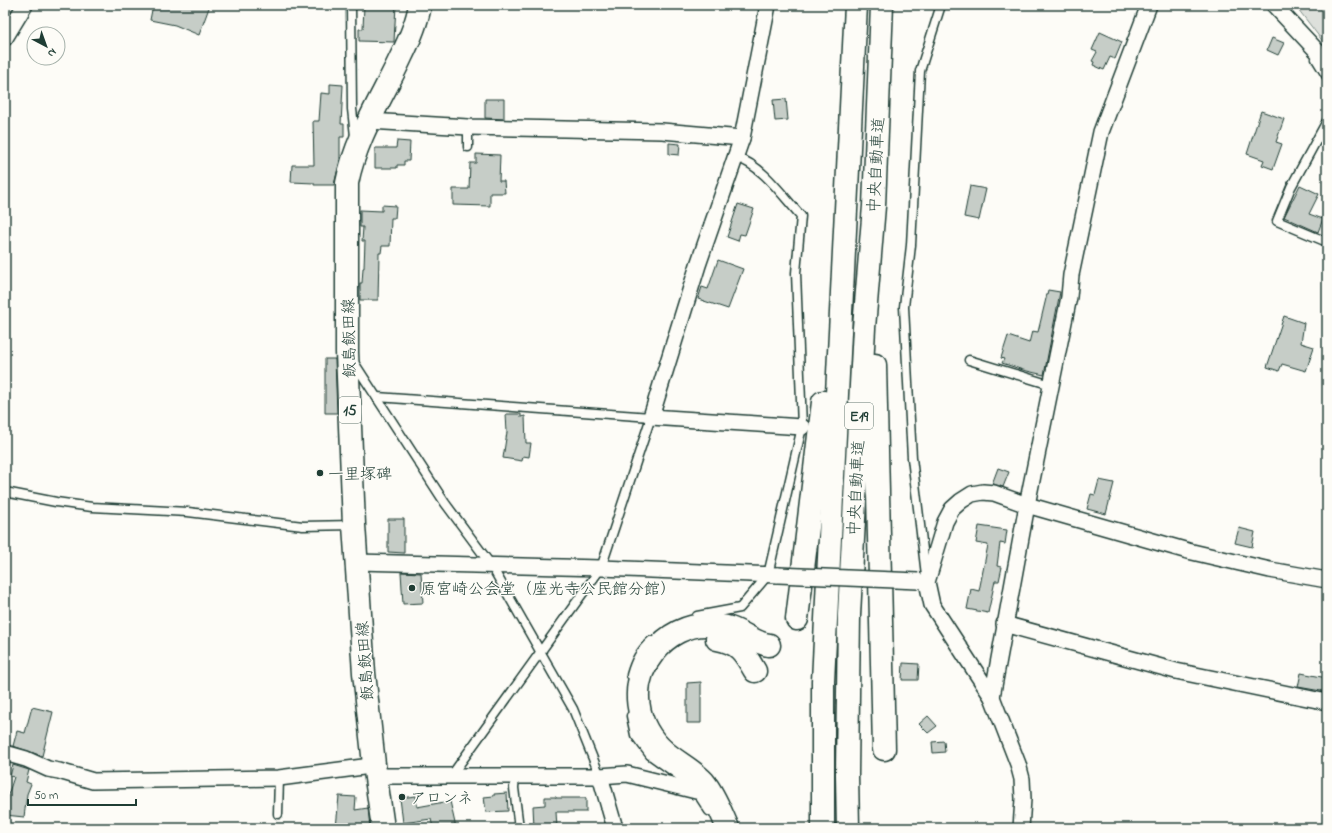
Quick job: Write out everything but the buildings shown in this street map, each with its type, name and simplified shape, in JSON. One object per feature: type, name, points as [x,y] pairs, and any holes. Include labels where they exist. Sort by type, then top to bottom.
[{"type":"main road","name":"飯島飯田線","points":[[383,828],[364,673],[354,525],[347,352],[347,183],[350,165],[357,146],[409,40],[420,5]]},
{"type":"main road","name":"中央自動車道","points":[[823,828],[823,681],[856,5]]},
{"type":"main road","name":"中央自動車道","points":[[848,828],[847,774],[849,615],[863,336],[874,206],[882,5]]},
{"type":"main road","points":[[874,206],[874,316],[884,749]]},
{"type":"main road","points":[[797,619],[845,231]]},
{"type":"main road","points":[[721,825],[716,802],[705,783],[698,776],[666,753],[645,728],[641,718],[639,705],[640,682],[646,665],[661,643],[688,628],[699,625],[731,628],[760,643],[769,645]]},
{"type":"main road","points":[[741,828],[723,788],[716,777],[702,763],[676,745],[660,728],[652,709],[652,687],[659,667],[673,650],[692,641],[704,638],[713,638],[733,643],[741,649],[755,671]]},
{"type":"street","points":[[5,38],[25,5]]},
{"type":"street","points":[[768,5],[742,138],[698,265],[651,417],[802,427]]},
{"type":"street","points":[[992,697],[1004,624],[1100,132],[1149,5]]},
{"type":"street","points":[[1274,5],[1322,58]]},
{"type":"street","points":[[368,121],[468,127],[662,131],[742,138]]},
{"type":"street","points":[[1022,828],[1022,779],[1018,764],[992,697],[932,605],[922,582],[945,522],[952,509],[961,501],[972,494],[982,492],[994,493],[1027,505],[1188,551],[1270,570],[1327,580]]},
{"type":"street","points":[[357,562],[601,568],[922,582]]},
{"type":"street","points":[[1004,624],[1176,671],[1327,702]]},
{"type":"street","points":[[5,753],[26,759],[48,769],[93,781],[279,778],[363,767],[375,770],[451,776],[600,776],[627,774],[696,791]]},
{"type":"street","points":[[600,776],[615,828]]},
{"type":"lane","points":[[351,5],[352,109],[357,146]]},
{"type":"lane","points":[[922,582],[912,458],[904,307],[911,245],[920,71],[941,5]]},
{"type":"lane","points":[[1322,58],[1315,56],[1327,77]]},
{"type":"lane","points":[[1327,121],[1291,187],[1276,221],[1327,242]]},
{"type":"lane","points":[[468,127],[468,147]]},
{"type":"lane","points":[[689,617],[740,608],[773,575],[802,427],[796,273],[800,216],[767,179],[746,160],[736,156]]},
{"type":"lane","points":[[347,352],[377,396],[445,503],[491,565],[573,709],[600,776]]},
{"type":"lane","points":[[969,360],[1051,385]]},
{"type":"lane","points":[[377,396],[651,417],[601,568],[451,776]]},
{"type":"lane","points":[[5,492],[92,507],[188,512],[303,526],[354,525]]},
{"type":"lane","points":[[629,686],[629,679],[634,664],[642,650],[658,633]]},
{"type":"lane","points":[[629,710],[635,735],[650,755],[678,775],[696,791],[721,825]]},
{"type":"lane","points":[[515,776],[514,788],[518,828]]},
{"type":"lane","points":[[278,814],[279,778]]},
{"type":"shaded area","points":[[1295,5],[1327,5],[1327,47]]},
{"type":"place","name":"一里塚碑","points":[[320,473]]},
{"type":"place","name":"原宮崎公会堂（座光寺公民館分館）","points":[[412,588]]},
{"type":"place","name":"アロンネ","points":[[402,797]]}]
